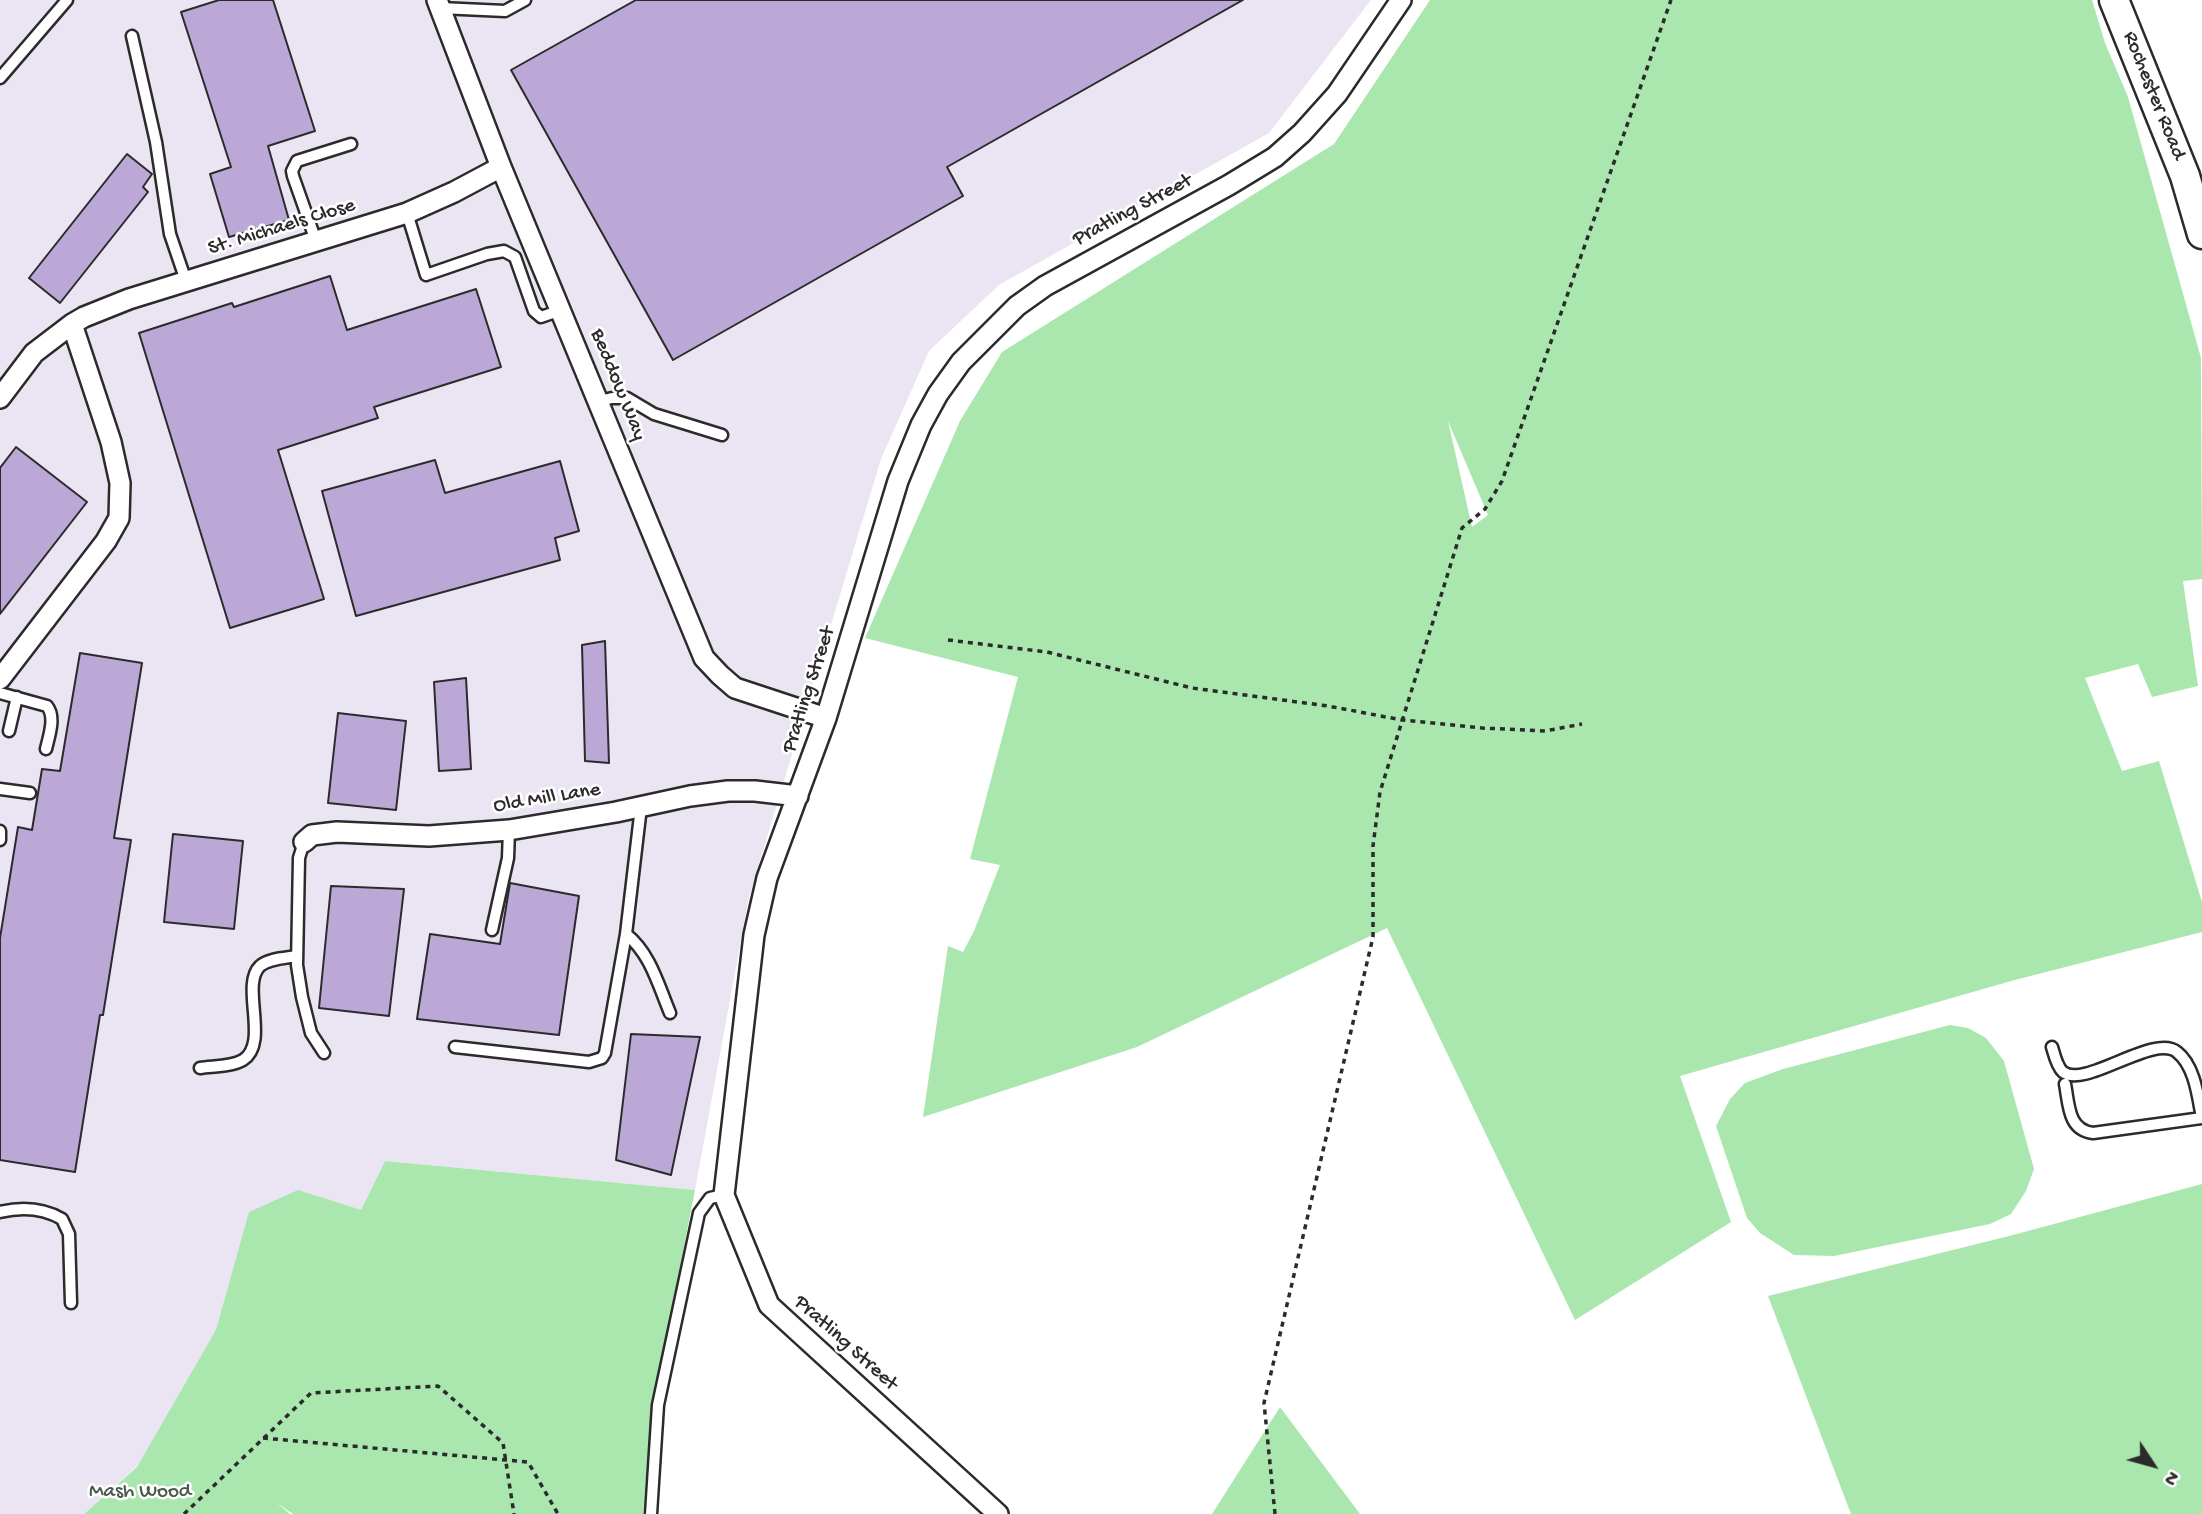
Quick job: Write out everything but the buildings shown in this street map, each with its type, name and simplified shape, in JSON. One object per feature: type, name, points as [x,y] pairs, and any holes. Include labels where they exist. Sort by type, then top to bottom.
[{"type":"street","name":"Pratling Street","points":[[998,1514],[769,1305],[724,1195],[754,935],[767,878],[827,718],[908,452],[938,394],[961,362],[1017,306],[1045,286],[1255,171],[1275,157],[1303,133],[1337,94],[1401,0]]},
{"type":"street","name":"Rochester Road","points":[[2114,0],[2186,176],[2201,225]]},
{"type":"street","name":"Beddow Way","points":[[438,4],[501,167],[704,658],[735,688],[827,718]]},
{"type":"street","name":"St. Michaels Close","points":[[0,398],[34,353],[84,317],[129,299],[407,214],[501,167]]},
{"type":"street","points":[[0,681],[106,541],[119,518],[120,483],[111,442],[72,324]]},
{"type":"street","name":"Old Mill Lane","points":[[304,842],[312,835],[337,832],[429,836],[509,830],[727,791],[798,796]]},
{"type":"lane","points":[[0,78],[67,0]]},
{"type":"lane","points":[[438,4],[505,12],[525,0]]},
{"type":"lane","points":[[132,36],[156,142],[170,234],[186,281]]},
{"type":"lane","points":[[316,241],[293,176],[293,166],[297,160],[351,144]]},
{"type":"lane","points":[[407,214],[426,275],[487,254],[504,251],[515,257],[534,311],[541,317],[561,310]]},
{"type":"lane","points":[[599,401],[627,398],[654,414],[722,435]]},
{"type":"lane","points":[[0,681],[17,697],[47,706],[51,710],[46,749]]},
{"type":"lane","points":[[9,731],[17,697]]},
{"type":"lane","points":[[0,789],[30,793]]},
{"type":"lane","points":[[455,1048],[589,1062],[602,1058],[626,934],[641,807]]},
{"type":"lane","points":[[492,930],[508,858],[509,830]]},
{"type":"lane","points":[[0,831],[0,840]]},
{"type":"lane","points":[[304,842],[299,858],[297,956],[302,997],[311,1033],[324,1053]]},
{"type":"lane","points":[[626,934],[646,955],[670,1013]]},
{"type":"lane","points":[[200,1068],[235,1063],[250,1053],[254,1031],[254,978],[258,967],[267,962],[297,956]]},
{"type":"lane","points":[[2052,1047],[2063,1073],[2073,1075],[2101,1069],[2157,1048],[2173,1049],[2179,1053],[2190,1070],[2202,1118],[2087,1132],[2075,1125],[2072,1119],[2065,1084]]},
{"type":"lane","points":[[651,1514],[659,1405],[699,1213],[710,1198],[724,1195]]},
{"type":"lane","points":[[0,1212],[20,1208],[44,1212],[62,1219],[69,1234],[71,1303]]},
{"type":"path","points":[[1275,1514],[1265,1403],[1373,937],[1373,846],[1380,792],[1462,528],[1485,509],[1502,481],[1671,0]]},
{"type":"path","points":[[948,640],[1047,652],[1192,688],[1328,706],[1402,720],[1545,731],[1582,724]]},
{"type":"path","points":[[184,1514],[311,1393],[438,1386],[503,1443],[514,1514]]},
{"type":"path","points":[[263,1438],[528,1462],[558,1514]]},
{"type":"shaded area","points":[[0,0],[1371,0],[1269,133],[999,285],[929,351],[881,459],[749,897],[695,1190],[385,1161],[361,1210],[136,1467],[84,1514],[0,1514]]},
{"type":"green space","points":[[1430,0],[2092,0],[2105,43],[2128,97],[2201,358],[2202,579],[2183,581],[2198,686],[2152,697],[2138,664],[2085,678],[2122,771],[2159,761],[2202,902],[2202,932],[2011,981],[1680,1076],[1731,1222],[1575,1320],[1387,928],[1137,1047],[923,1117],[948,946],[963,952],[1000,865],[970,859],[1018,677],[865,638],[960,421],[1002,352],[1334,144]],"holes":[[[1448,421],[1488,515],[1472,527]]]},
{"type":"green space","points":[[1950,1025],[1968,1028],[1986,1038],[2004,1061],[2034,1169],[2026,1191],[2011,1214],[1990,1224],[1834,1256],[1794,1255],[1760,1233],[1747,1218],[1716,1126],[1730,1099],[1745,1083],[1783,1069]]},
{"type":"green space","name":"Mash Wood","points":[[385,1161],[695,1190],[651,1416],[643,1514],[293,1514],[277,1503],[290,1514],[84,1514],[137,1467],[216,1330],[249,1212],[298,1190],[361,1210]]},
{"type":"green space","points":[[2202,1184],[2202,1514],[1851,1514],[1768,1296],[2013,1235]]},
{"type":"green space","points":[[1280,1407],[1360,1514],[1212,1514]]}]
